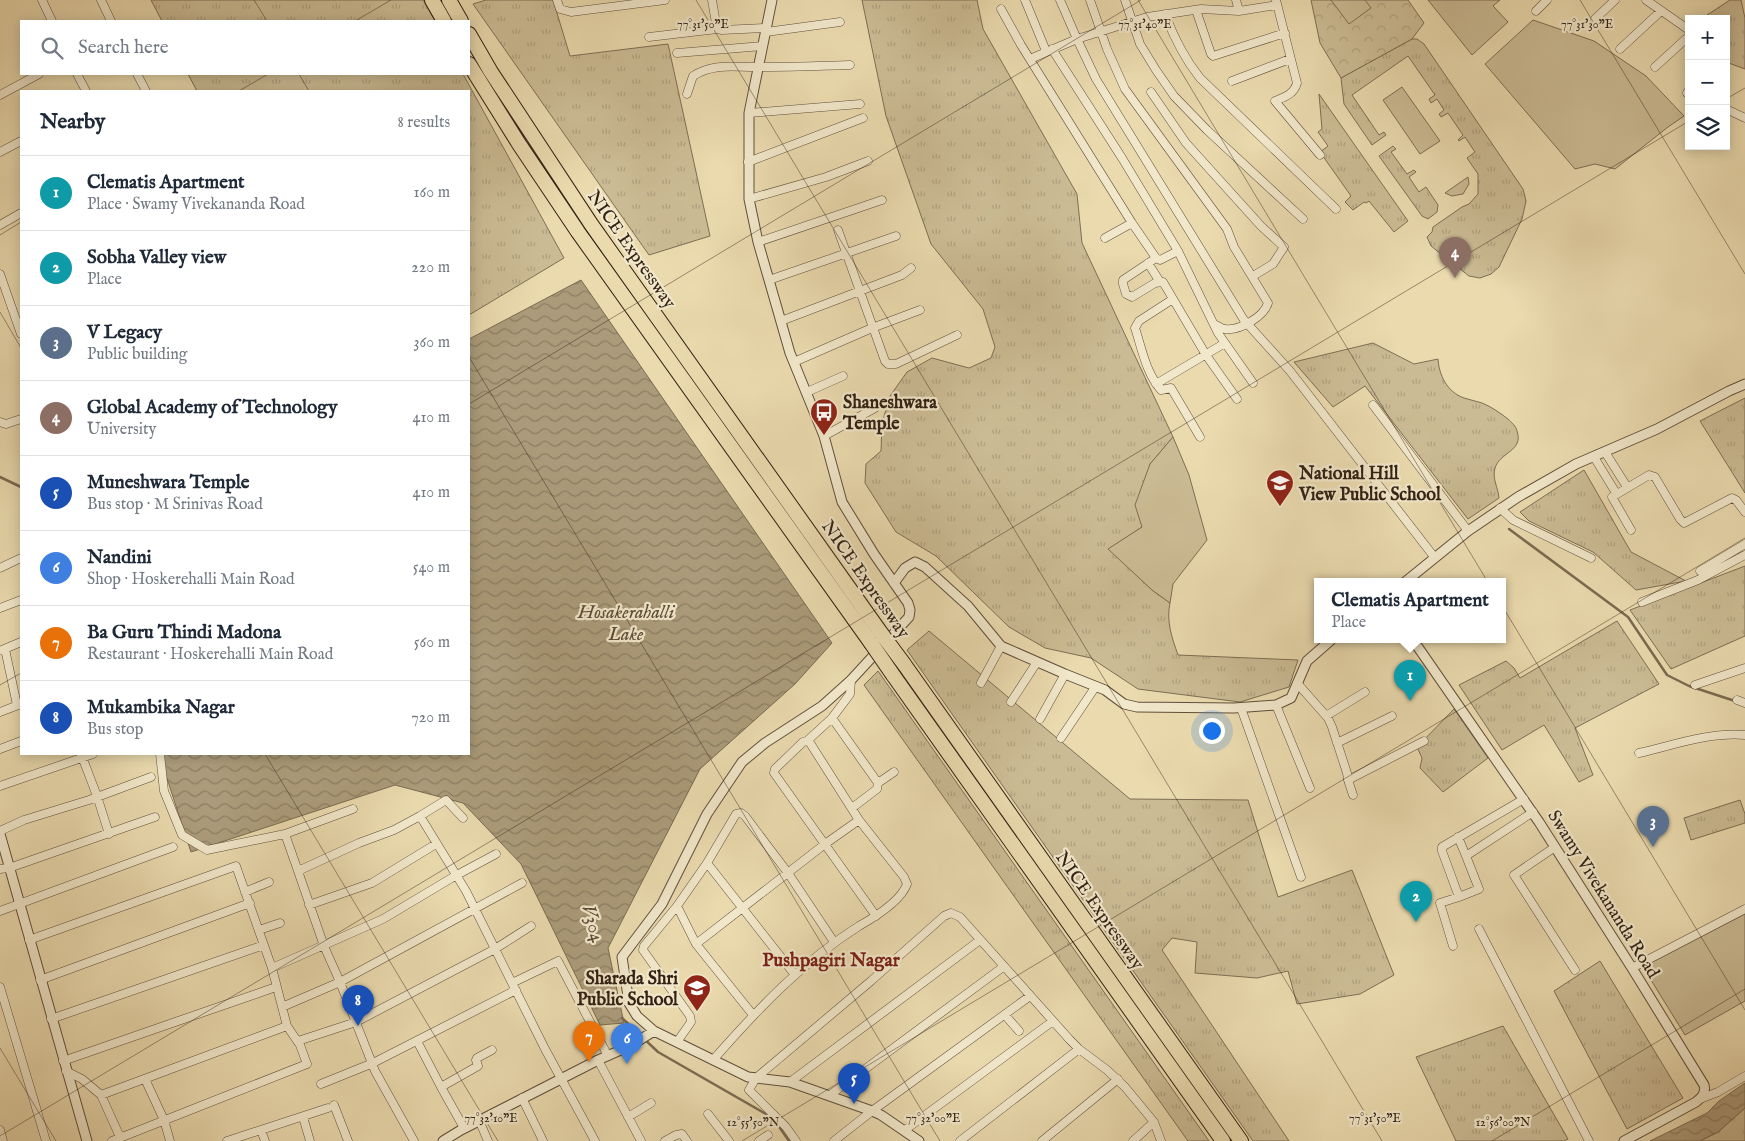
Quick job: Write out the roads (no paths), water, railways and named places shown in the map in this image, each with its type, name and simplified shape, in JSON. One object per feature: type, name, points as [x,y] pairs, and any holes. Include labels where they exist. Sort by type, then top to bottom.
[{"type":"highway","points":[[432,0],[443,20]]},
{"type":"highway","points":[[449,0],[461,20]]},
{"type":"highway","name":"NICE Expressway","points":[[470,36],[496,80],[591,224],[1241,1141]]},
{"type":"highway","name":"NICE Expressway","points":[[470,66],[519,144],[578,232],[1223,1141]]},
{"type":"street","points":[[42,0],[52,20]]},
{"type":"street","points":[[100,0],[110,20]]},
{"type":"street","points":[[557,0],[560,9],[571,12],[665,0]]},
{"type":"street","points":[[712,0],[717,29]]},
{"type":"street","points":[[772,0],[749,113],[749,199],[758,242],[794,362],[824,436],[842,502],[910,610],[909,618],[851,680],[822,706],[765,743],[742,762],[707,814],[662,904],[622,957],[629,1003],[650,1034],[677,1042],[748,1076],[790,1082],[872,1111],[905,1130],[913,1140]]},
{"type":"street","points":[[1025,0],[1049,50],[1122,158],[1178,251],[1225,343],[1253,383]]},
{"type":"street","points":[[1060,0],[1096,79],[1244,320],[1290,371],[1435,558]]},
{"type":"street","points":[[1090,0],[1110,57],[1125,89],[1227,229],[1234,247],[1268,304],[1249,324],[1225,329],[1214,324]]},
{"type":"street","points":[[1125,0],[1140,44],[1174,96],[1207,130],[1303,219]]},
{"type":"street","points":[[1236,0],[1239,11]]},
{"type":"street","points":[[1536,11],[1547,0]]},
{"type":"street","points":[[1595,19],[1615,0]]},
{"type":"street","points":[[1646,0],[1685,27]]},
{"type":"street","points":[[1030,60],[1077,39],[1147,17],[1196,10],[1239,11],[1277,3],[1290,59],[1298,83],[1295,90],[1290,94],[1275,101],[1320,155]]},
{"type":"street","points":[[1002,10],[1030,60],[1156,258],[1163,260],[1178,251]]},
{"type":"street","points":[[1196,10],[1210,54],[1213,56],[1285,33]]},
{"type":"street","points":[[1620,49],[1661,11]]},
{"type":"street","points":[[1165,14],[1178,46],[1188,64],[1200,78],[1336,208]]},
{"type":"street","points":[[649,37],[717,29],[766,30],[840,22]]},
{"type":"street","points":[[1655,67],[1685,40]]},
{"type":"street","points":[[677,53],[763,46]]},
{"type":"street","points":[[1232,81],[1290,59]]},
{"type":"street","points":[[687,94],[692,78],[696,74],[728,65],[758,67],[850,65]]},
{"type":"street","points":[[0,95],[37,75]]},
{"type":"street","points":[[78,75],[85,90]]},
{"type":"street","points":[[138,75],[145,90]]},
{"type":"street","points":[[1151,92],[1186,143],[1261,226],[1284,247],[1276,262],[1253,276]]},
{"type":"street","points":[[749,113],[860,104]]},
{"type":"street","points":[[1730,111],[1745,118]]},
{"type":"street","points":[[748,162],[863,118]]},
{"type":"street","points":[[0,152],[20,142]]},
{"type":"street","points":[[749,199],[826,177],[868,161]]},
{"type":"street","points":[[758,242],[882,200]]},
{"type":"street","points":[[0,226],[20,214]]},
{"type":"street","points":[[1105,238],[1132,223]]},
{"type":"street","points":[[838,230],[872,328],[885,361],[888,364],[892,364],[957,335]]},
{"type":"street","points":[[769,280],[896,236]]},
{"type":"street","points":[[1156,258],[1124,280],[1123,284],[1126,294],[1132,297],[1160,282]]},
{"type":"street","points":[[1148,263],[1160,282],[1163,282],[1206,355],[1237,399]]},
{"type":"street","points":[[781,321],[902,274],[911,268]]},
{"type":"street","points":[[0,274],[20,331]]},
{"type":"street","points":[[1173,299],[1139,321],[1134,328],[1150,373],[1156,384],[1162,390],[1171,388],[1200,437]]},
{"type":"street","points":[[794,362],[872,328],[920,310]]},
{"type":"street","points":[[1156,384],[1225,343]]},
{"type":"street","points":[[807,392],[843,376]]},
{"type":"street","points":[[1410,578],[1500,508],[1576,464],[1657,429],[1745,384]]},
{"type":"street","points":[[1373,404],[1468,531]]},
{"type":"street","points":[[824,436],[875,408]]},
{"type":"street","points":[[0,422],[6,424],[20,419]]},
{"type":"street","points":[[1606,452],[1627,487]]},
{"type":"street","points":[[1594,457],[1616,493]]},
{"type":"street","points":[[1631,530],[1612,496],[1649,475],[1653,476],[1680,520],[1684,523],[1732,498],[1736,500],[1745,512]]},
{"type":"street","points":[[1500,508],[1513,520],[1590,558]]},
{"type":"street","points":[[1700,571],[1745,544]]},
{"type":"street","points":[[1642,602],[1698,580],[1745,555]]},
{"type":"street","points":[[0,568],[20,558]]},
{"type":"street","points":[[894,583],[905,568],[915,562],[925,567],[968,606],[1001,646],[1105,690],[1124,704],[1137,707],[1241,708],[1276,706],[1291,698],[1307,661],[1328,643]]},
{"type":"street","points":[[0,608],[20,600]]},
{"type":"street","points":[[0,712],[19,704],[2,649],[20,642]]},
{"type":"street","name":"Swamy Vivekananda Road","points":[[1414,643],[1533,812],[1632,968],[1704,1085],[1705,1090],[1700,1098]]},
{"type":"street","points":[[981,683],[1001,646]]},
{"type":"street","points":[[1011,702],[1037,662]]},
{"type":"street","points":[[1696,685],[1745,669]]},
{"type":"street","points":[[1040,719],[1065,674]]},
{"type":"street","points":[[851,680],[850,694],[832,718],[807,741],[803,742],[775,769],[774,773],[876,916]]},
{"type":"street","points":[[1297,683],[1326,716],[1332,727],[1353,795]]},
{"type":"street","points":[[1061,738],[1096,686]]},
{"type":"street","points":[[1326,716],[1365,692]]},
{"type":"street","points":[[1276,706],[1310,788]]},
{"type":"street","points":[[1241,708],[1301,877]]},
{"type":"street","points":[[1337,743],[1392,716]]},
{"type":"street","points":[[832,718],[878,784]]},
{"type":"street","points":[[1639,753],[1708,736],[1730,734],[1745,736]]},
{"type":"street","points":[[0,749],[20,741]]},
{"type":"street","points":[[713,1060],[776,991],[834,942],[876,916],[904,892],[907,884],[904,877],[859,820],[807,741]]},
{"type":"street","points":[[1348,780],[1424,741]]},
{"type":"street","points":[[160,755],[164,791],[182,835],[207,850],[285,834],[352,809]]},
{"type":"street","points":[[0,786],[81,756],[97,796],[109,834]]},
{"type":"street","points":[[852,808],[877,789],[878,784],[894,772]]},
{"type":"street","points":[[87,1141],[19,904],[5,869],[0,833],[24,820],[151,776]]},
{"type":"street","points":[[1459,897],[1442,847],[1524,799]]},
{"type":"street","points":[[298,871],[359,843],[394,830],[446,800],[464,818]]},
{"type":"street","points":[[1466,856],[1533,812]]},
{"type":"street","points":[[677,1042],[691,1022],[690,1016],[643,950],[644,946],[677,906],[707,863],[736,814],[741,813],[746,816],[788,873],[834,942]]},
{"type":"street","points":[[1499,814],[1509,828]]},
{"type":"street","points":[[420,816],[475,909],[595,1141]]},
{"type":"street","points":[[5,869],[155,817]]},
{"type":"street","points":[[696,944],[742,907],[859,820]]},
{"type":"street","points":[[285,834],[324,946],[375,1071],[414,1141]]},
{"type":"street","points":[[1453,946],[1440,903],[1479,888],[1458,837]]},
{"type":"street","points":[[309,905],[372,883],[436,844]]},
{"type":"street","points":[[0,911],[173,846]]},
{"type":"street","points":[[1555,847],[1514,876],[1575,970]]},
{"type":"street","points":[[272,968],[383,919],[496,854]]},
{"type":"street","points":[[707,863],[795,975]]},
{"type":"street","points":[[29,940],[236,866],[272,968],[287,1026],[298,1041],[307,1064],[116,1140],[101,1095],[82,1079],[66,1071]]},
{"type":"street","points":[[245,892],[269,882]]},
{"type":"street","points":[[282,1007],[340,982],[522,883]]},
{"type":"street","points":[[40,980],[250,904]]},
{"type":"street","points":[[677,906],[696,944],[753,1015]]},
{"type":"street","points":[[1632,968],[1745,909]]},
{"type":"street","points":[[796,1141],[786,1127],[749,1090],[756,1078],[944,916],[951,913],[960,917],[1003,967],[1079,1049],[1118,1079],[1154,1122],[1161,1141]]},
{"type":"street","points":[[259,930],[280,923]]},
{"type":"street","points":[[298,1041],[356,1022],[495,949],[531,926]]},
{"type":"street","points":[[1479,929],[1589,1141]]},
{"type":"street","points":[[790,1082],[980,940]]},
{"type":"street","points":[[51,1019],[264,945]]},
{"type":"street","points":[[512,982],[558,961],[608,1056]]},
{"type":"street","points":[[830,1096],[1003,967]]},
{"type":"street","points":[[0,987],[46,1141]]},
{"type":"street","points":[[63,1061],[276,987]]},
{"type":"street","points":[[321,1084],[373,1063],[516,990]]},
{"type":"street","points":[[834,1141],[872,1111],[1030,996]]},
{"type":"street","points":[[1005,1015],[1018,1031]]},
{"type":"street","points":[[905,1130],[1053,1021]]},
{"type":"street","points":[[101,1095],[287,1026]]},
{"type":"street","points":[[445,1140],[479,1120],[598,1060],[630,1046],[650,1034]]},
{"type":"street","points":[[418,1041],[440,1087],[464,1128]]},
{"type":"street","points":[[960,1141],[1079,1049]]},
{"type":"street","points":[[440,1087],[478,1066],[477,1058],[492,1050]]},
{"type":"street","points":[[598,1060],[640,1141]]},
{"type":"street","points":[[1624,1141],[1696,1102],[1700,1098],[1718,1092],[1745,1076]]},
{"type":"street","points":[[145,1079],[164,1120],[170,1141]]},
{"type":"street","points":[[1042,1141],[1118,1079]]},
{"type":"street","points":[[522,1098],[542,1141]]},
{"type":"street","points":[[628,1117],[650,1104]]},
{"type":"street","points":[[227,1141],[331,1106],[348,1141]]},
{"type":"street","points":[[708,1114],[728,1141]]},
{"type":"street","points":[[303,1117],[310,1141]]},
{"type":"street","points":[[479,1120],[488,1141]]},
{"type":"street","points":[[1132,1141],[1154,1122]]},
{"type":"street","points":[[0,1130],[3,1141]]},
{"type":"street","points":[[261,1130],[265,1141]]},
{"type":"street","points":[[665,1141],[682,1134],[687,1141]]},
{"type":"street","points":[[759,1141],[768,1135]]},
{"type":"water","name":"Hosakerahalli Lake","points":[[581,280],[832,643],[795,684],[700,769],[608,948],[624,1023],[600,1025],[521,864],[463,803],[395,785],[191,852],[159,755],[470,755],[470,338]]},
{"type":"water","points":[[1745,1083],[1745,1108],[1718,1132],[1700,1141],[1650,1141],[1707,1113],[1719,1101]]},
{"type":"waterway","name":"V304","points":[[0,477],[20,487]]},
{"type":"waterway","points":[[1509,529],[1628,617],[1667,675],[1689,686],[1735,701]]},
{"type":"waterway","name":"V304","points":[[622,1018],[658,1052],[773,1118],[789,1141]]},
{"type":"place","name":"Global Academy of Technology","points":[[1455,278]]},
{"type":"place","name":"Shaneshwara Temple","points":[[824,436]]},
{"type":"place","name":"National Hill View Public School","points":[[1280,507]]},
{"type":"place","name":"Clematis Apartment","points":[[1410,701]]},
{"type":"place","name":"V Legacy","points":[[1653,847]]},
{"type":"place","name":"Sobha Valley view","points":[[1416,922]]},
{"type":"place","name":"Sharada Shri Public School","points":[[697,1012]]},
{"type":"place","name":"Mukambika Nagar","points":[[358,1026]]},
{"type":"place","name":"Ba Guru Thindi Madona","points":[[589,1062]]},
{"type":"place","name":"Nandini","points":[[627,1064]]},
{"type":"place","name":"Muneshwara Temple","points":[[854,1104]]},
{"type":"district","name":"Pushpagiri Nagar","points":[[831,959]]}]
